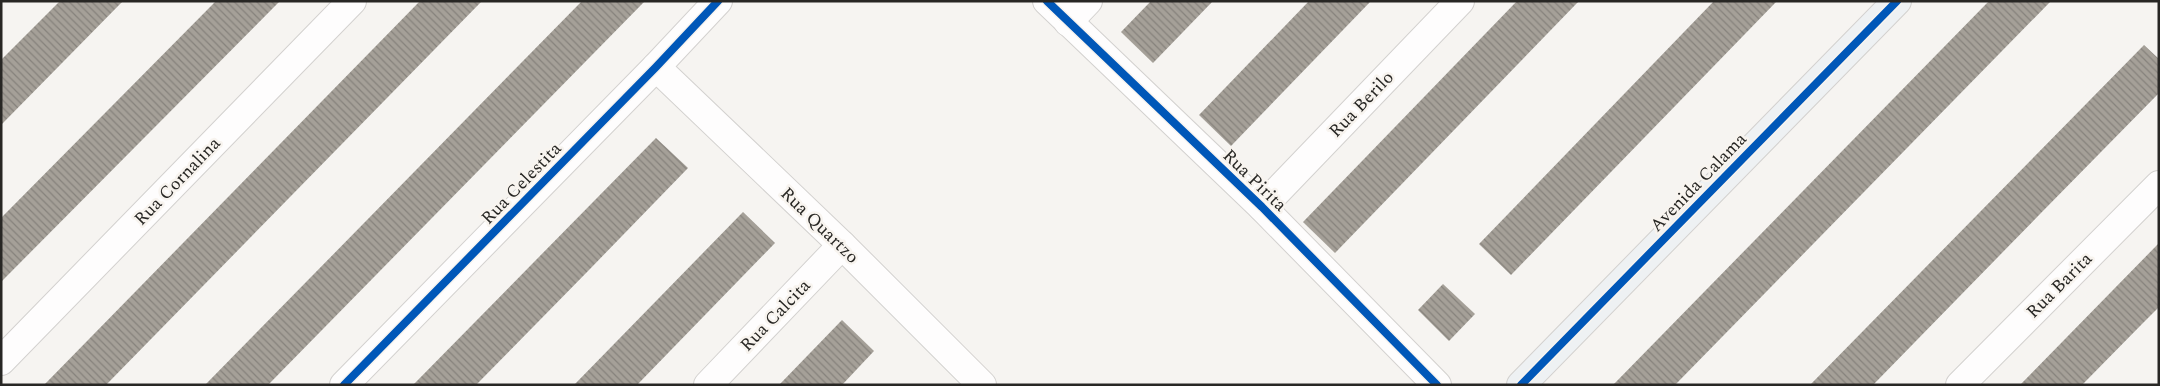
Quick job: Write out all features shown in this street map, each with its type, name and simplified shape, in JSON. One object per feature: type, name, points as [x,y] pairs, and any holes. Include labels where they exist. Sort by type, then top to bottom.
[{"type":"street","name":"Rua Cornalina","points":[[1,361],[352,1]]},
{"type":"street","name":"Rua Celestita","points":[[344,385],[656,67],[718,1]]},
{"type":"street","name":"Rua Pirita","points":[[1047,1],[1262,207],[1437,385]]},
{"type":"street","points":[[1068,22],[1088,1]]},
{"type":"street","name":"Rua Berilo","points":[[1262,207],[1460,1]]},
{"type":"street","name":"Avenida Calama","points":[[1521,385],[1897,1]]},
{"type":"street","name":"Rua Quartzo","points":[[656,67],[842,245],[982,385]]},
{"type":"street","name":"Rua Barita","points":[[1960,385],[2159,185]]},
{"type":"street","name":"Rua Calcita","points":[[708,385],[842,245]]},
{"type":"building","points":[[60,1],[123,1],[1,125],[1,60]]},
{"type":"building","points":[[216,1],[280,1],[1,282],[1,218]]},
{"type":"building","points":[[420,1],[482,1],[106,385],[44,385]]},
{"type":"building","points":[[582,1],[645,1],[268,385],[205,385]]},
{"type":"building","points":[[1151,1],[1213,1],[1153,63],[1121,32]]},
{"type":"building","points":[[1309,1],[1371,1],[1231,146],[1199,115]]},
{"type":"building","points":[[1517,1],[1579,1],[1335,253],[1303,222]]},
{"type":"building","points":[[1714,1],[1777,1],[1511,275],[1479,244]]},
{"type":"building","points":[[1989,1],[2051,1],[1675,385],[1613,385]]},
{"type":"building","points":[[2144,45],[2159,59],[2159,93],[1873,385],[1810,385]]},
{"type":"building","points":[[656,138],[688,168],[476,385],[413,385]]},
{"type":"building","points":[[743,212],[775,243],[637,385],[574,385]]},
{"type":"building","points":[[2159,243],[2159,307],[2082,385],[2020,385]]},
{"type":"building","points":[[1443,284],[1475,314],[1449,341],[1418,310]]},
{"type":"building","points":[[842,320],[874,351],[842,385],[779,385]]},
{"type":"cycle path","points":[[344,385],[656,67],[718,1]]},
{"type":"cycle path","points":[[1047,1],[1262,207],[1437,385]]},
{"type":"cycle path","points":[[1521,385],[1897,1]]}]
